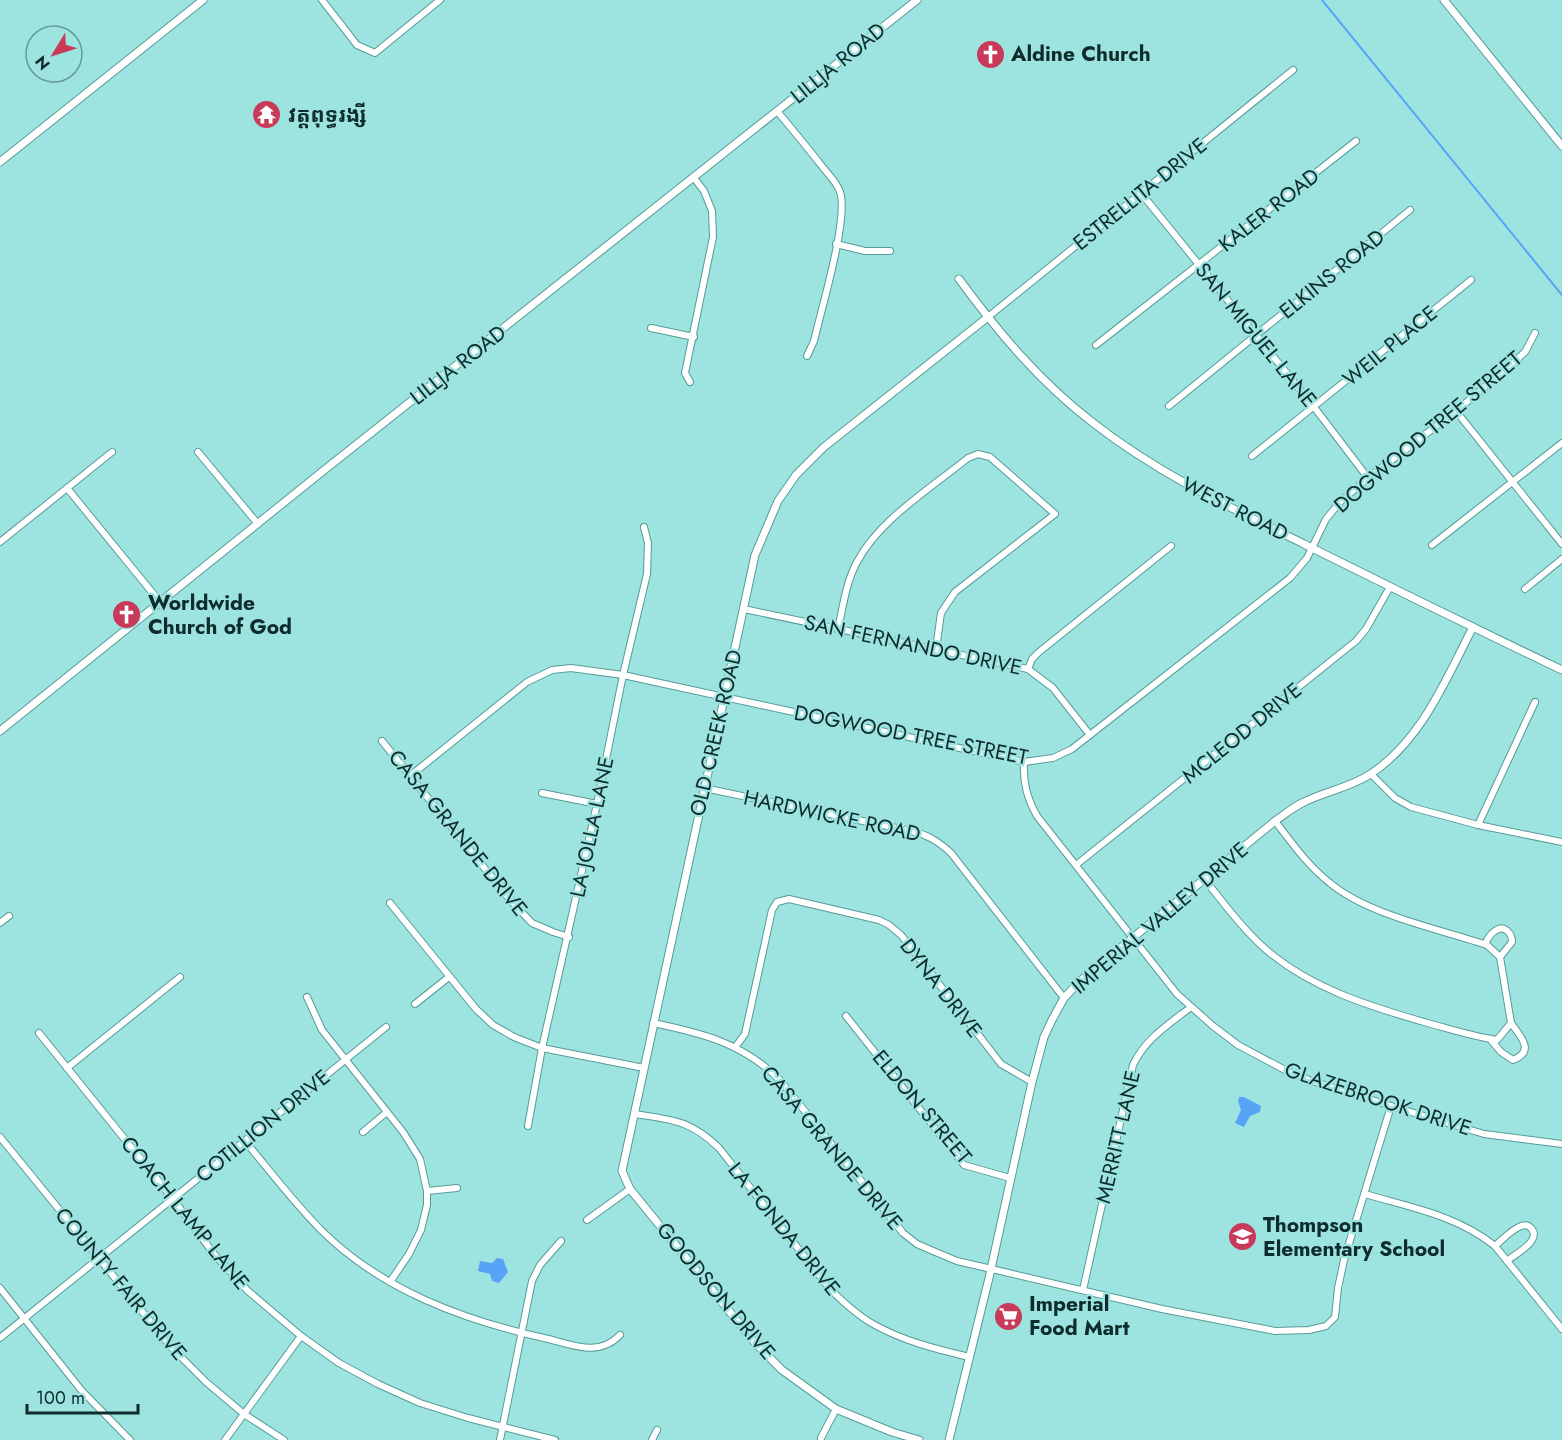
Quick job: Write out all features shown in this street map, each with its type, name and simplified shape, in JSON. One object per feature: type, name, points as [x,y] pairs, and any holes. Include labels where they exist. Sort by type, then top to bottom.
[{"type":"street","points":[[0,162],[202,0]]},
{"type":"street","points":[[322,0],[357,45],[375,53],[440,0]]},
{"type":"street","name":"LILLJA ROAD","points":[[0,731],[917,0]]},
{"type":"street","points":[[1444,0],[1562,146]]},
{"type":"street","name":"ESTRELLITA DRIVE","points":[[988,317],[1293,70]]},
{"type":"street","points":[[777,111],[840,192],[842,211],[836,244],[814,341],[807,356]]},
{"type":"street","name":"KALER ROAD","points":[[1096,345],[1356,141]]},
{"type":"street","points":[[690,382],[686,373],[710,259],[714,228],[707,197],[694,178]]},
{"type":"street","name":"SAN MIGUEL LANE","points":[[1141,193],[1314,407],[1368,478]]},
{"type":"street","name":"ELKINS ROAD","points":[[1169,406],[1410,210]]},
{"type":"street","points":[[836,244],[865,251],[890,251]]},
{"type":"street","name":"WEST ROAD","points":[[959,279],[1013,347],[1053,388],[1112,437],[1151,464],[1192,488],[1562,670]]},
{"type":"street","name":"WEIL PLACE","points":[[1252,456],[1471,280]]},
{"type":"street","name":"OLD CREEK ROAD","points":[[630,1189],[622,1171],[755,555],[778,501],[796,475],[824,447],[988,317]]},
{"type":"street","points":[[651,328],[694,337]]},
{"type":"street","name":"DOGWOOD TREE STREET","points":[[410,776],[527,682],[552,670],[571,668],[622,675],[1024,762],[1053,758],[1072,749],[1290,578],[1307,558],[1326,519],[1341,501],[1456,411],[1525,352],[1535,333]]},
{"type":"street","points":[[1456,411],[1562,544]]},
{"type":"street","points":[[1432,545],[1562,443]]},
{"type":"street","points":[[0,542],[112,452]]},
{"type":"street","points":[[198,452],[258,524]]},
{"type":"street","points":[[838,629],[856,564],[867,545],[881,528],[968,458],[978,454],[990,457],[1055,514],[955,592],[941,613],[936,649]]},
{"type":"street","points":[[67,488],[160,602]]},
{"type":"street","name":"LA JOLLA LANE","points":[[528,1126],[597,804],[622,675],[649,560],[644,527]]},
{"type":"street","points":[[1028,669],[1032,659],[1039,652],[1171,546]]},
{"type":"street","points":[[1525,589],[1562,559]]},
{"type":"street","name":"MCLEOD DRIVE","points":[[1076,865],[1356,641],[1366,629],[1390,587]]},
{"type":"street","name":"SAN FERNANDO DRIVE","points":[[744,609],[1028,669],[1053,688],[1090,735]]},
{"type":"street","name":"IMPERIAL VALLEY DRIVE","points":[[949,1440],[991,1269],[1032,1082],[1044,1037],[1064,998],[1096,967],[1275,821],[1303,803],[1345,788],[1371,774],[1395,753],[1418,726],[1473,627]]},
{"type":"street","points":[[1478,825],[1535,702]]},
{"type":"street","name":"CASA GRANDE DRIVE","points":[[382,741],[511,902],[532,923],[569,937]]},
{"type":"street","name":"GLAZEBROOK DRIVE","points":[[1024,762],[1024,785],[1037,816],[1177,994],[1238,1045],[1309,1080],[1391,1106],[1484,1134],[1562,1144]]},
{"type":"street","points":[[1371,774],[1395,798],[1411,807],[1478,825],[1562,842]]},
{"type":"street","name":"HARDWICKE ROAD","points":[[704,788],[911,831],[939,842],[951,853],[1064,998]]},
{"type":"street","points":[[542,793],[597,804]]},
{"type":"street","points":[[1275,821],[1312,867],[1352,899],[1376,910],[1485,944],[1500,957],[1511,1023],[1525,1042],[1524,1052],[1513,1060],[1490,1039]]},
{"type":"street","points":[[1205,880],[1238,922],[1262,946],[1311,981],[1396,1014],[1474,1036],[1497,1040],[1511,1023]]},
{"type":"street","name":"DYNA DRIVE","points":[[736,1046],[745,1034],[772,910],[777,902],[789,899],[879,920],[889,925],[901,935],[1001,1064],[1032,1082]]},
{"type":"street","points":[[390,903],[476,1010],[493,1025],[514,1037],[543,1048],[644,1068]]},
{"type":"street","points":[[0,923],[9,916]]},
{"type":"street","points":[[1485,944],[1494,931],[1503,928],[1508,931],[1512,936],[1512,942],[1500,957]]},
{"type":"street","points":[[415,1004],[449,976]]},
{"type":"street","points":[[67,1068],[180,977]]},
{"type":"street","points":[[307,997],[322,1030],[387,1112],[420,1159],[427,1191],[422,1230],[390,1282]]},
{"type":"street","name":"MERRITT LANE","points":[[1083,1290],[1133,1065],[1140,1050],[1150,1040],[1191,1007]]},
{"type":"street","name":"ELDON STREET","points":[[846,1016],[964,1165],[1010,1178]]},
{"type":"street","name":"CASA GRANDE DRIVE","points":[[653,1023],[698,1032],[736,1046],[767,1067],[779,1078],[903,1233],[917,1244],[957,1261],[1275,1331],[1309,1330],[1326,1326],[1335,1317],[1344,1260],[1391,1106]]},
{"type":"street","name":"COTILLION DRIVE","points":[[0,1338],[386,1027]]},
{"type":"street","name":"COACH LAMP LANE","points":[[39,1033],[173,1199],[214,1254],[248,1291],[301,1336],[339,1363],[378,1384],[420,1402],[503,1428],[555,1440]]},
{"type":"street","points":[[363,1132],[387,1112]]},
{"type":"street","name":"LA FONDA DRIVE","points":[[635,1114],[682,1122],[705,1135],[718,1148],[830,1289],[850,1308],[873,1324],[917,1344],[969,1357]]},
{"type":"street","name":"COUNTY FAIR DRIVE","points":[[0,1137],[172,1348],[206,1382],[244,1414],[284,1440]]},
{"type":"street","points":[[245,1141],[305,1214],[324,1233],[390,1282],[446,1310],[482,1323],[596,1350],[611,1344],[620,1335]]},
{"type":"street","points":[[427,1191],[457,1188]]},
{"type":"street","points":[[587,1220],[630,1189]]},
{"type":"street","name":"GOODSON DRIVE","points":[[630,1189],[756,1344],[782,1370],[836,1409],[892,1432],[919,1440]]},
{"type":"street","points":[[1365,1194],[1443,1216],[1465,1225],[1495,1246],[1562,1329]]},
{"type":"street","points":[[1495,1246],[1519,1227],[1525,1225],[1534,1231],[1534,1237],[1507,1261]]},
{"type":"street","points":[[500,1440],[532,1281],[540,1265],[561,1242]]},
{"type":"street","points":[[0,1288],[82,1391],[130,1440]]},
{"type":"street","points":[[225,1440],[301,1336]]},
{"type":"street","points":[[821,1438],[836,1409]]},
{"type":"street","points":[[652,1440],[657,1430]]},
{"type":"water","points":[[1239,1097],[1244,1097],[1261,1106],[1260,1112],[1250,1116],[1244,1127],[1235,1123],[1241,1110]]},
{"type":"water","points":[[497,1258],[503,1259],[508,1272],[499,1283],[492,1281],[490,1274],[478,1271],[480,1261],[492,1263]]},
{"type":"waterway","points":[[1322,0],[1562,295]]},
{"type":"place","name":"Aldine Church","points":[[990,54]]},
{"type":"place","name":"វត្តពុទ្ធរង្សី","points":[[267,115]]},
{"type":"place","name":"Worldwide Church of God","points":[[127,615]]},
{"type":"place","name":"Thompson Elementary School","points":[[1242,1237]]},
{"type":"place","name":"Imperial Food Mart","points":[[1008,1316]]}]
